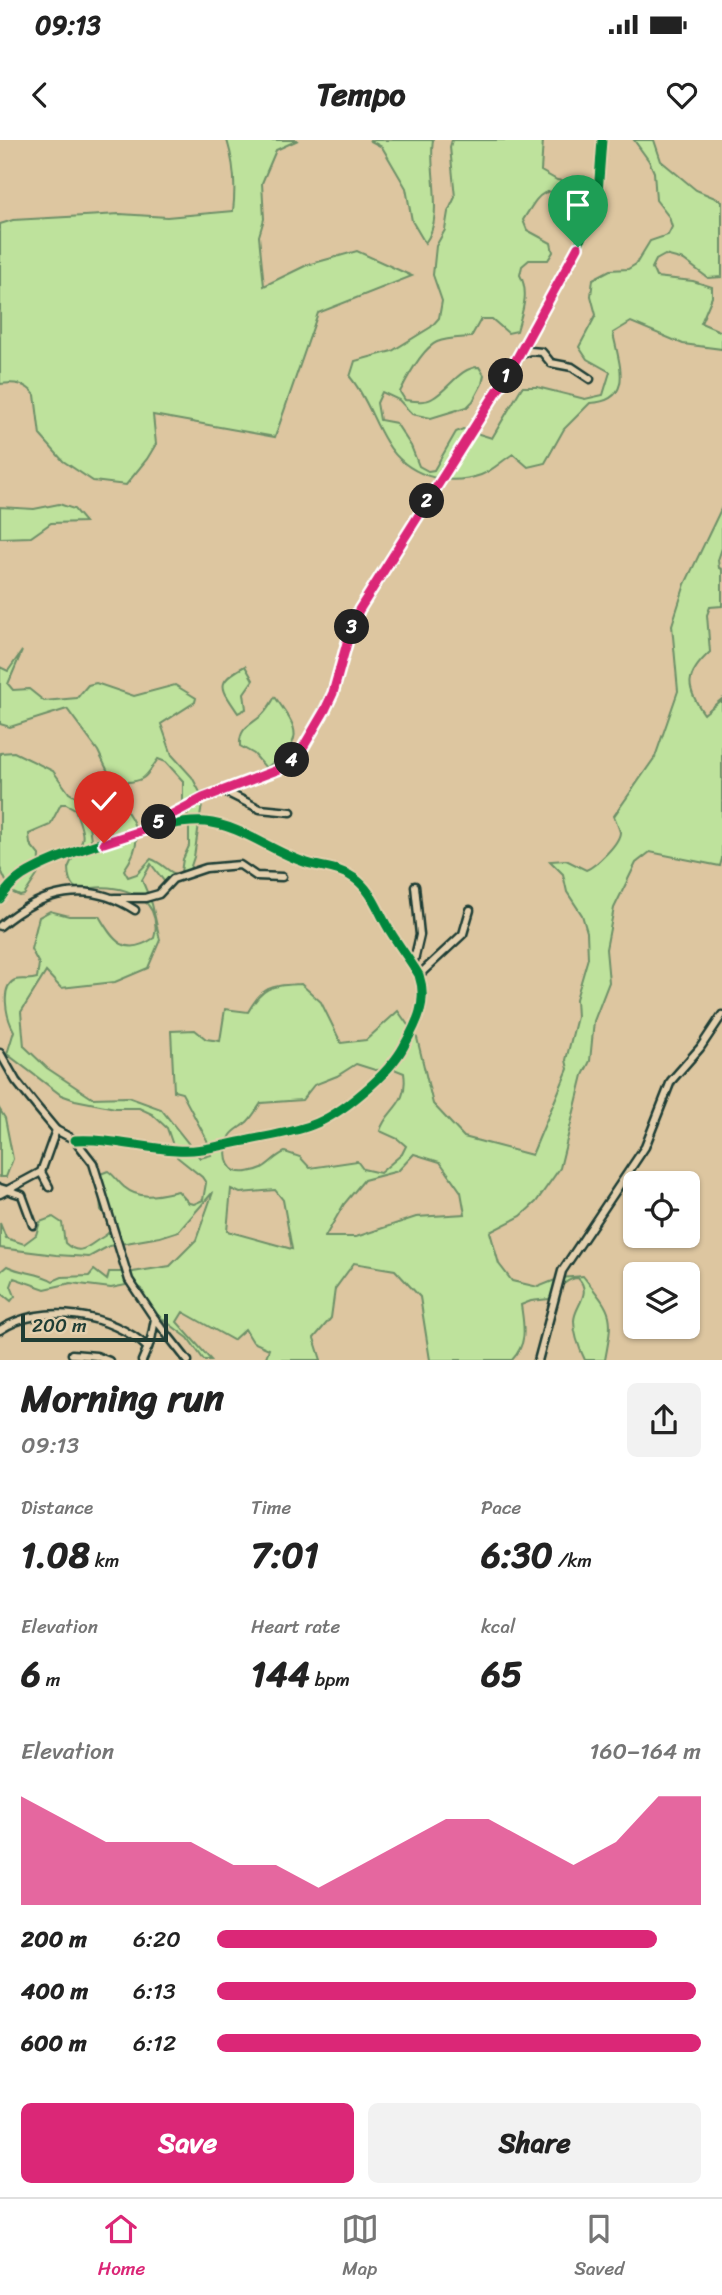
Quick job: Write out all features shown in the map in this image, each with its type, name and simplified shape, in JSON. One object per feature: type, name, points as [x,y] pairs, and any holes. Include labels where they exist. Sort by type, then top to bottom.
[{"type":"street","points":[[153,827],[165,818],[222,790],[285,767],[301,751],[333,693],[359,610],[519,355],[578,247],[598,193],[602,140]]},
{"type":"street","points":[[519,355],[530,351],[542,352],[551,363],[572,367],[590,379]]},
{"type":"street","points":[[222,790],[260,809],[291,812]]},
{"type":"street","points":[[0,899],[11,885],[35,869],[153,827],[183,822],[213,823],[305,862],[345,873],[366,888],[389,930],[419,975],[423,994],[419,1015],[395,1061],[366,1089],[314,1124],[280,1134],[194,1150],[177,1151],[98,1139],[75,1140]]},
{"type":"street","points":[[114,898],[145,898],[159,894],[173,880],[206,868],[240,865],[256,877],[282,877]]},
{"type":"street","points":[[413,965],[420,935],[415,886]]},
{"type":"street","points":[[0,926],[26,905],[74,892],[93,892],[114,898],[135,910]]},
{"type":"street","points":[[419,975],[463,934],[470,910]]},
{"type":"street","points":[[538,1360],[562,1271],[645,1147],[671,1081],[706,1041],[722,1015]]},
{"type":"street","points":[[0,1053],[16,1081],[56,1130],[75,1140],[93,1163],[129,1280],[155,1320],[188,1360]]},
{"type":"street","points":[[0,1194],[41,1172],[56,1130]]},
{"type":"street","points":[[41,1172],[49,1187]]},
{"type":"street","points":[[0,1188],[22,1195],[33,1225]]},
{"type":"street","points":[[0,1330],[27,1319],[67,1315],[111,1324],[134,1336],[148,1348]]},
{"type":"street","points":[[142,1360],[155,1331],[155,1320]]},
{"type":"street","points":[[72,1354],[109,1360]]},
{"type":"green space","points":[[227,140],[298,140],[276,150],[262,183],[264,219],[259,236],[264,286],[307,265],[357,251],[412,276],[318,313],[275,437],[153,415],[156,444],[126,485],[93,481],[63,461],[40,435],[35,395],[19,384],[0,384],[0,224],[13,220],[120,214],[167,217],[233,211],[234,175]]},
{"type":"green space","points":[[369,140],[433,140],[434,220],[425,243],[412,221],[406,188],[382,147]]},
{"type":"green space","points":[[452,140],[543,140],[541,171],[557,180],[575,183],[574,192],[554,191],[542,194],[523,220],[527,230],[551,243],[553,252],[548,260],[529,260],[522,266],[520,275],[525,296],[517,331],[508,333],[492,319],[481,319],[471,337],[437,342],[426,350],[400,392],[405,400],[430,400],[466,371],[479,367],[484,375],[473,401],[467,407],[431,418],[412,414],[399,400],[382,392],[377,403],[380,420],[396,423],[411,446],[419,466],[428,471],[434,470],[456,432],[463,429],[492,438],[522,387],[537,387],[585,399],[603,395],[610,372],[587,359],[579,347],[596,315],[591,296],[593,279],[610,270],[628,269],[636,264],[650,241],[668,235],[672,227],[669,217],[656,200],[654,172],[634,140],[654,140],[661,161],[696,190],[722,201],[722,277],[708,278],[684,260],[665,255],[656,260],[652,268],[656,277],[693,281],[712,287],[712,297],[701,323],[722,332],[722,349],[683,344],[631,322],[613,333],[620,368],[619,388],[613,396],[604,401],[590,403],[564,429],[545,463],[528,467],[513,454],[481,475],[454,480],[428,476],[405,464],[387,443],[350,377],[355,361],[392,351],[431,327],[439,318],[442,301],[433,275],[436,246],[445,230],[448,212],[455,197],[450,147]]},
{"type":"green space","points":[[59,504],[74,509],[85,522],[51,523],[31,537],[0,538],[0,507],[34,509]]},
{"type":"green space","points":[[722,507],[722,548],[718,560],[719,568],[722,569],[722,606],[710,607],[707,615],[710,652],[696,668],[690,682],[693,696],[704,714],[722,699],[720,866],[650,852],[636,863],[614,908],[606,949],[609,982],[594,1021],[590,1061],[583,1075],[560,1168],[536,1202],[521,1216],[490,1232],[499,1264],[512,1281],[538,1287],[560,1278],[583,1276],[609,1315],[610,1332],[605,1360],[585,1360],[577,1341],[574,1321],[584,1289],[578,1278],[566,1283],[549,1299],[521,1305],[523,1341],[512,1360],[430,1360],[420,1297],[395,1270],[354,1263],[335,1289],[331,1318],[314,1338],[321,1360],[265,1360],[269,1349],[253,1342],[245,1329],[233,1340],[183,1312],[177,1322],[211,1360],[204,1360],[188,1338],[148,1308],[142,1289],[134,1284],[128,1275],[170,1266],[196,1240],[213,1192],[179,1231],[109,1246],[89,1257],[0,1248],[0,1223],[6,1238],[24,1244],[36,1235],[40,1222],[53,1217],[62,1223],[65,1243],[73,1249],[84,1249],[105,1236],[112,1227],[101,1210],[98,1175],[108,1171],[124,1187],[137,1194],[150,1196],[178,1191],[189,1203],[194,1204],[203,1200],[206,1183],[177,1157],[167,1128],[152,1114],[139,1108],[115,1108],[61,1095],[7,1054],[14,1031],[7,1010],[7,989],[15,980],[37,978],[39,964],[31,949],[39,917],[50,911],[69,916],[99,916],[115,939],[128,946],[144,944],[154,938],[156,927],[152,911],[134,894],[100,887],[80,889],[72,885],[68,868],[83,836],[75,809],[66,804],[61,804],[50,825],[29,834],[30,844],[39,855],[38,874],[24,895],[11,892],[0,868],[0,753],[14,752],[53,771],[69,793],[86,803],[92,847],[110,841],[114,784],[98,751],[67,709],[10,727],[0,724],[0,667],[8,671],[22,651],[8,684],[13,690],[29,689],[44,701],[77,698],[88,685],[96,683],[134,696],[175,685],[196,698],[195,702],[161,724],[172,755],[192,777],[203,798],[194,857],[187,878],[167,885],[151,864],[142,880],[152,904],[160,940],[148,968],[115,982],[61,988],[46,972],[21,1012],[24,1046],[47,1068],[92,1098],[128,1097],[161,1109],[200,1158],[211,1155],[207,1140],[182,1093],[174,1091],[171,1031],[195,1030],[206,1039],[220,1041],[225,1009],[248,1012],[253,1003],[269,989],[301,984],[321,1002],[341,1043],[366,1040],[398,1011],[417,1038],[433,1104],[464,1137],[532,1155],[568,1069],[566,1060],[577,1017],[576,999],[588,958],[587,932],[582,915],[567,892],[563,874],[550,861],[566,860],[586,870],[607,854],[619,837],[620,832],[614,816],[655,757],[678,691],[672,625],[685,584]],"holes":[[[158,759],[166,762],[183,781],[183,803],[189,819],[189,846],[178,875],[151,859],[137,874],[128,877],[124,870],[134,851],[136,834],[131,818],[118,801],[119,787],[126,782],[142,779]],[[356,1064],[375,1070],[394,1069],[404,1073],[403,1093],[380,1131],[406,1146],[402,1154],[380,1173],[363,1169],[357,1161],[310,1168],[300,1157],[285,1152],[256,1170],[241,1172],[231,1168],[226,1154],[229,1139],[234,1131],[250,1119],[261,1103],[302,1100],[314,1085],[337,1076]],[[414,1154],[440,1162],[461,1192],[465,1214],[416,1217],[356,1237],[325,1237],[344,1204],[364,1180],[398,1171]],[[231,1189],[240,1193],[275,1190],[283,1200],[292,1249],[227,1231]]]},
{"type":"green space","points":[[245,666],[253,680],[244,693],[246,709],[238,713],[224,686],[228,677]]},
{"type":"green space","points":[[275,697],[290,719],[294,735],[287,750],[266,768],[254,754],[240,746],[240,740],[246,728],[263,714]]},
{"type":"green space","points":[[0,1110],[5,1118],[13,1159],[6,1177],[0,1177]]},
{"type":"green space","points":[[7,1266],[53,1281],[62,1277],[89,1276],[94,1270],[107,1280],[109,1272],[122,1272],[126,1285],[111,1288],[71,1283],[45,1289],[14,1278],[11,1286],[15,1296],[11,1301],[0,1292],[0,1272]]},
{"type":"cycle path","points":[[158,823],[203,798],[285,767],[301,751],[333,693],[359,610],[511,369],[578,247],[598,193],[602,140]]},
{"type":"cycle path","points":[[0,899],[22,876],[84,848],[164,826],[205,822],[218,824],[310,864],[342,872],[361,883],[419,975],[422,994],[420,1012],[397,1057],[364,1092],[324,1120],[287,1132],[193,1150],[163,1149],[101,1140],[75,1140]]},
{"type":"route","points":[[104,843],[153,827],[203,798],[285,767],[301,751],[333,693],[359,610],[511,369],[578,247]]}]
